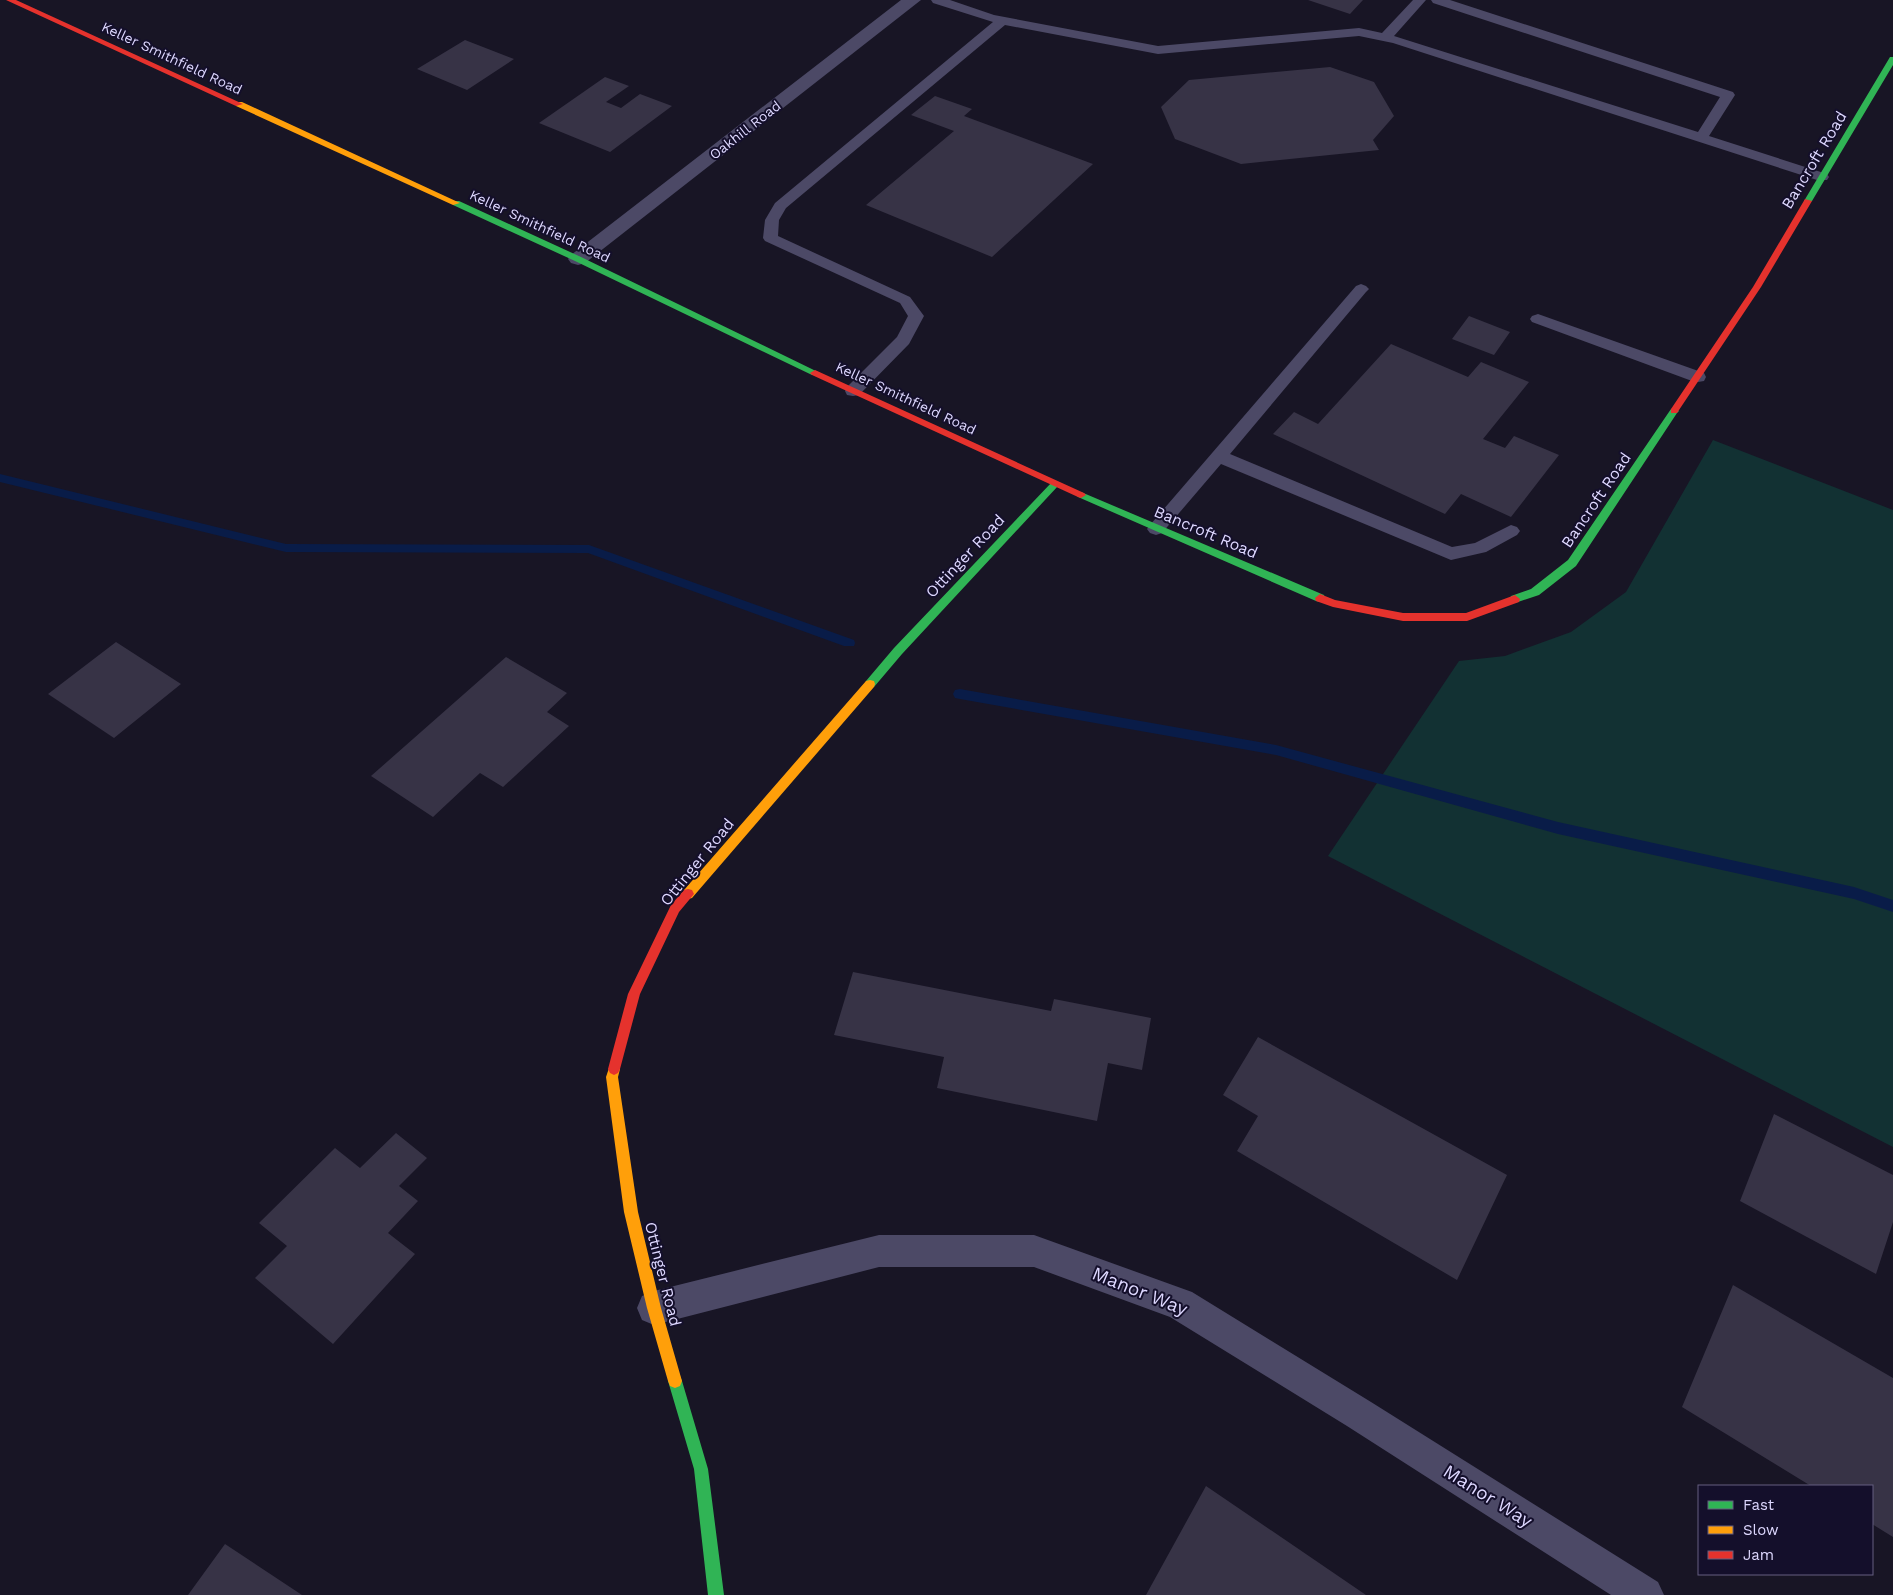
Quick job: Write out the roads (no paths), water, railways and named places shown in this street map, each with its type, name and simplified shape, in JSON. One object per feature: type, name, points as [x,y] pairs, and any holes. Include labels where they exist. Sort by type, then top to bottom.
[{"type":"street","name":"Keller Smithfield Road","points":[[10,0],[578,259],[853,391],[1056,484]]},
{"type":"street","name":"Oakhill Road","points":[[578,259],[912,0]]},
{"type":"street","name":"Bancroft Road","points":[[1056,484],[1156,529],[1333,604],[1403,617],[1466,617],[1535,592],[1572,563],[1698,377],[1757,287],[1893,59]]},
{"type":"street","name":"Ottinger Road","points":[[716,1595],[701,1469],[654,1308],[631,1212],[612,1077],[634,994],[675,909],[898,651],[1056,484]]},
{"type":"street","name":"Manor Way","points":[[654,1308],[879,1251],[1034,1251],[1180,1304],[1367,1419],[1644,1595]]},
{"type":"lane","points":[[937,0],[1003,20],[1158,50],[1359,32],[1384,38],[1822,177]]},
{"type":"lane","points":[[1384,38],[1420,0]]},
{"type":"lane","points":[[1436,0],[1728,95],[1701,138]]},
{"type":"lane","points":[[853,391],[903,340],[916,316],[904,300],[770,238],[772,220],[780,206],[1003,20]]},
{"type":"lane","points":[[1156,529],[1360,289]]},
{"type":"lane","points":[[1538,319],[1698,377]]},
{"type":"lane","points":[[1219,456],[1451,554],[1480,548],[1511,531]]},
{"type":"waterway","points":[[0,478],[286,548],[589,549],[849,643]]},
{"type":"waterway","points":[[960,694],[1276,750],[1558,828],[1854,893],[1893,906]]}]
